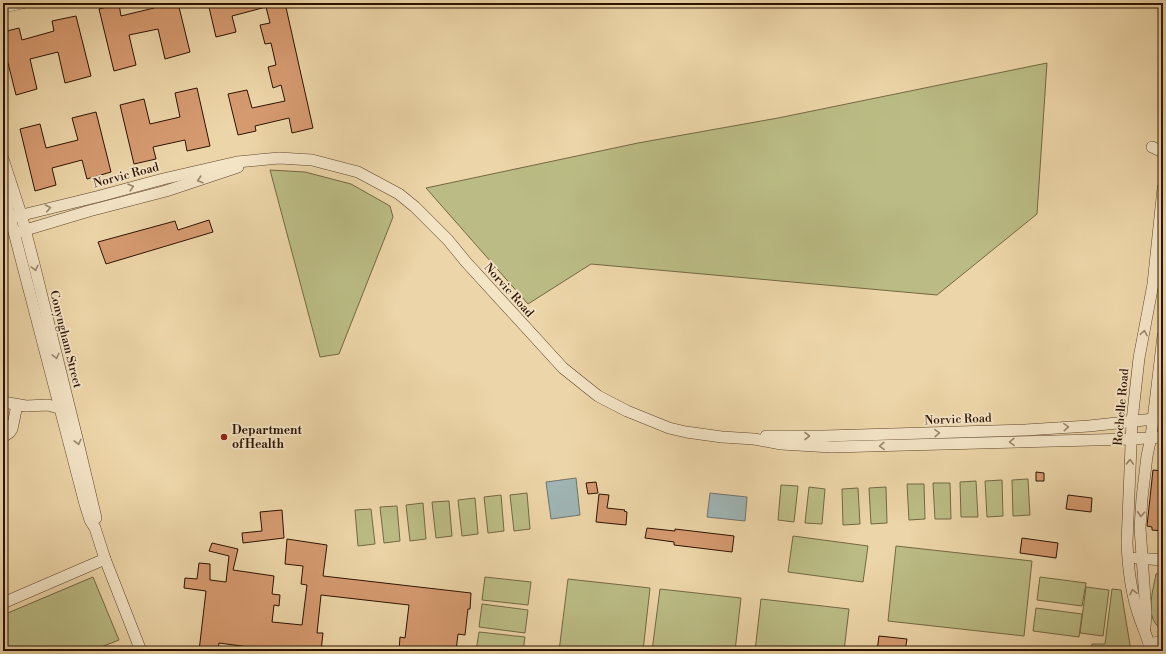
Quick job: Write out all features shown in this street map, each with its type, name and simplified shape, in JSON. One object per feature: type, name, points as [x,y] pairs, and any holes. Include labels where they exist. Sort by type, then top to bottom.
[{"type":"street","points":[[3,7],[22,3]]},
{"type":"street","points":[[1163,144],[1152,147],[1163,152]]},
{"type":"street","name":"Norvic Road","points":[[16,216],[100,196],[186,173],[237,162],[279,158],[312,160],[358,172],[400,194],[448,240],[563,368],[598,396],[626,411],[668,428],[686,432],[722,437],[754,439],[781,444],[832,447],[1163,437]]},
{"type":"street","name":"Conyngham Street","points":[[3,159],[81,491],[90,520],[95,528],[105,559],[141,651]]},
{"type":"street","name":"Norvic Road","points":[[20,232],[89,211],[166,191],[226,172],[249,162]]},
{"type":"street","name":"Rochelle Road","points":[[1150,648],[1136,605],[1127,558],[1127,543],[1132,421],[1139,358],[1152,284],[1163,188]]},
{"type":"street","name":"Conyngham Street","points":[[3,190],[16,216]]},
{"type":"street","name":"Rochelle Road","points":[[1145,629],[1146,613],[1140,528],[1147,456],[1158,418],[1163,336]]},
{"type":"street","points":[[3,402],[30,406],[59,401]]},
{"type":"street","points":[[3,438],[12,429],[17,405]]},
{"type":"street","name":"Norvic Road","points":[[754,439],[772,436],[825,436],[1025,430],[1089,426],[1158,418]]},
{"type":"street","points":[[1127,558],[1163,560]]},
{"type":"street","points":[[3,603],[105,559]]},
{"type":"street","points":[[1150,648],[1163,641]]},
{"type":"green space","points":[[1047,63],[1037,214],[937,295],[591,264],[528,304],[426,188],[638,143],[778,118]]},
{"type":"green space","points":[[270,170],[305,172],[351,184],[390,206],[393,217],[339,354],[320,357]]},
{"type":"green space","points":[[1028,479],[1030,515],[1013,516],[1012,480]]},
{"type":"green space","points":[[1002,480],[1003,516],[987,517],[985,481]]},
{"type":"green space","points":[[976,481],[978,517],[961,517],[960,482]]},
{"type":"green space","points":[[933,483],[950,483],[951,519],[935,519]]},
{"type":"green space","points":[[907,484],[924,484],[925,519],[909,520]]},
{"type":"green space","points":[[781,485],[798,486],[794,522],[778,520]]},
{"type":"green space","points":[[809,487],[825,489],[822,524],[805,523]]},
{"type":"green space","points":[[886,487],[887,523],[871,524],[869,488]]},
{"type":"green space","points":[[858,488],[860,524],[843,525],[842,489]]},
{"type":"green space","points":[[527,493],[530,529],[514,531],[510,495]]},
{"type":"green space","points":[[501,495],[504,531],[488,533],[484,497]]},
{"type":"green space","points":[[475,498],[478,534],[462,536],[458,500]]},
{"type":"green space","points":[[449,501],[452,536],[436,538],[432,502]]},
{"type":"green space","points":[[423,503],[426,539],[410,541],[406,505]]},
{"type":"green space","points":[[397,506],[400,541],[384,543],[380,507]]},
{"type":"green space","points":[[371,509],[375,544],[358,546],[355,510]]},
{"type":"green space","points":[[793,536],[868,546],[863,582],[788,572]]},
{"type":"green space","points":[[896,546],[1032,561],[1024,636],[888,621]]},
{"type":"green space","points":[[1163,571],[1163,630],[1153,619],[1151,605],[1156,574]]},
{"type":"green space","points":[[93,577],[119,640],[91,651],[3,651],[3,615]]},
{"type":"green space","points":[[485,577],[531,582],[528,605],[482,600]]},
{"type":"green space","points":[[1040,577],[1086,583],[1082,606],[1037,600]]},
{"type":"green space","points":[[568,579],[650,588],[643,651],[559,651]]},
{"type":"green space","points":[[1086,587],[1109,590],[1103,636],[1080,633]]},
{"type":"green space","points":[[660,589],[741,598],[735,651],[652,651]]},
{"type":"green space","points":[[1112,589],[1121,590],[1131,651],[1091,651],[1092,644],[1105,644]]},
{"type":"green space","points":[[761,599],[849,609],[844,651],[755,651]]},
{"type":"green space","points":[[482,604],[528,610],[525,633],[479,627]]},
{"type":"green space","points":[[1036,608],[1082,614],[1079,637],[1033,631]]},
{"type":"green space","points":[[479,632],[525,637],[523,651],[476,651]]},
{"type":"shaded area","points":[[576,478],[580,515],[551,519],[546,482]]},
{"type":"shaded area","points":[[710,493],[747,497],[745,521],[707,517]]},
{"type":"building","points":[[153,3],[178,3],[190,52],[165,59],[158,29],[129,35],[136,65],[114,71],[99,9],[119,4],[121,16],[154,8]]},
{"type":"building","points":[[208,3],[285,3],[313,128],[292,133],[289,118],[255,126],[256,131],[238,135],[228,94],[247,90],[252,108],[285,101],[281,85],[273,88],[268,67],[276,65],[271,43],[265,44],[260,25],[270,23],[266,7],[232,16],[236,32],[216,37]]},
{"type":"building","points":[[76,16],[91,76],[65,83],[58,52],[30,59],[37,89],[16,95],[3,43],[3,32],[19,28],[22,40],[54,31],[52,21]]},
{"type":"building","points":[[197,88],[210,146],[187,151],[185,140],[153,147],[156,159],[134,164],[120,105],[144,99],[150,124],[180,117],[175,93]]},
{"type":"building","points":[[96,112],[111,172],[87,179],[82,160],[52,168],[56,185],[35,191],[20,129],[40,124],[46,148],[78,140],[72,118]]},
{"type":"building","points":[[209,220],[213,232],[106,264],[98,242],[175,221],[178,230]]},
{"type":"building","points":[[1153,470],[1163,471],[1163,531],[1152,530],[1152,527],[1147,526]]},
{"type":"building","points":[[1036,472],[1044,473],[1044,481],[1036,481]]},
{"type":"building","points":[[596,482],[598,493],[588,494],[586,483]]},
{"type":"building","points":[[599,494],[609,495],[607,508],[625,510],[624,511],[627,512],[626,525],[596,522]]},
{"type":"building","points":[[1068,495],[1092,498],[1091,512],[1066,509]]},
{"type":"building","points":[[282,510],[284,538],[243,543],[242,533],[262,531],[260,512]]},
{"type":"building","points":[[647,528],[675,531],[675,529],[734,536],[732,552],[674,545],[674,542],[645,538]]},
{"type":"building","points":[[1022,538],[1058,543],[1056,558],[1020,553]]},
{"type":"building","points":[[287,539],[327,545],[323,576],[471,593],[470,609],[468,609],[465,635],[458,634],[456,651],[399,651],[400,637],[405,638],[409,605],[321,595],[317,633],[323,633],[321,651],[274,651],[219,643],[218,651],[199,651],[206,591],[184,588],[185,578],[197,579],[199,563],[210,564],[210,580],[226,582],[229,556],[209,551],[212,543],[238,549],[233,570],[274,576],[272,594],[280,595],[279,606],[274,605],[272,622],[302,625],[307,585],[301,584],[303,566],[285,564]]},
{"type":"building","points":[[879,636],[907,639],[905,651],[877,651]]},
{"type":"place","name":"Department of Health","points":[[224,437]]}]
